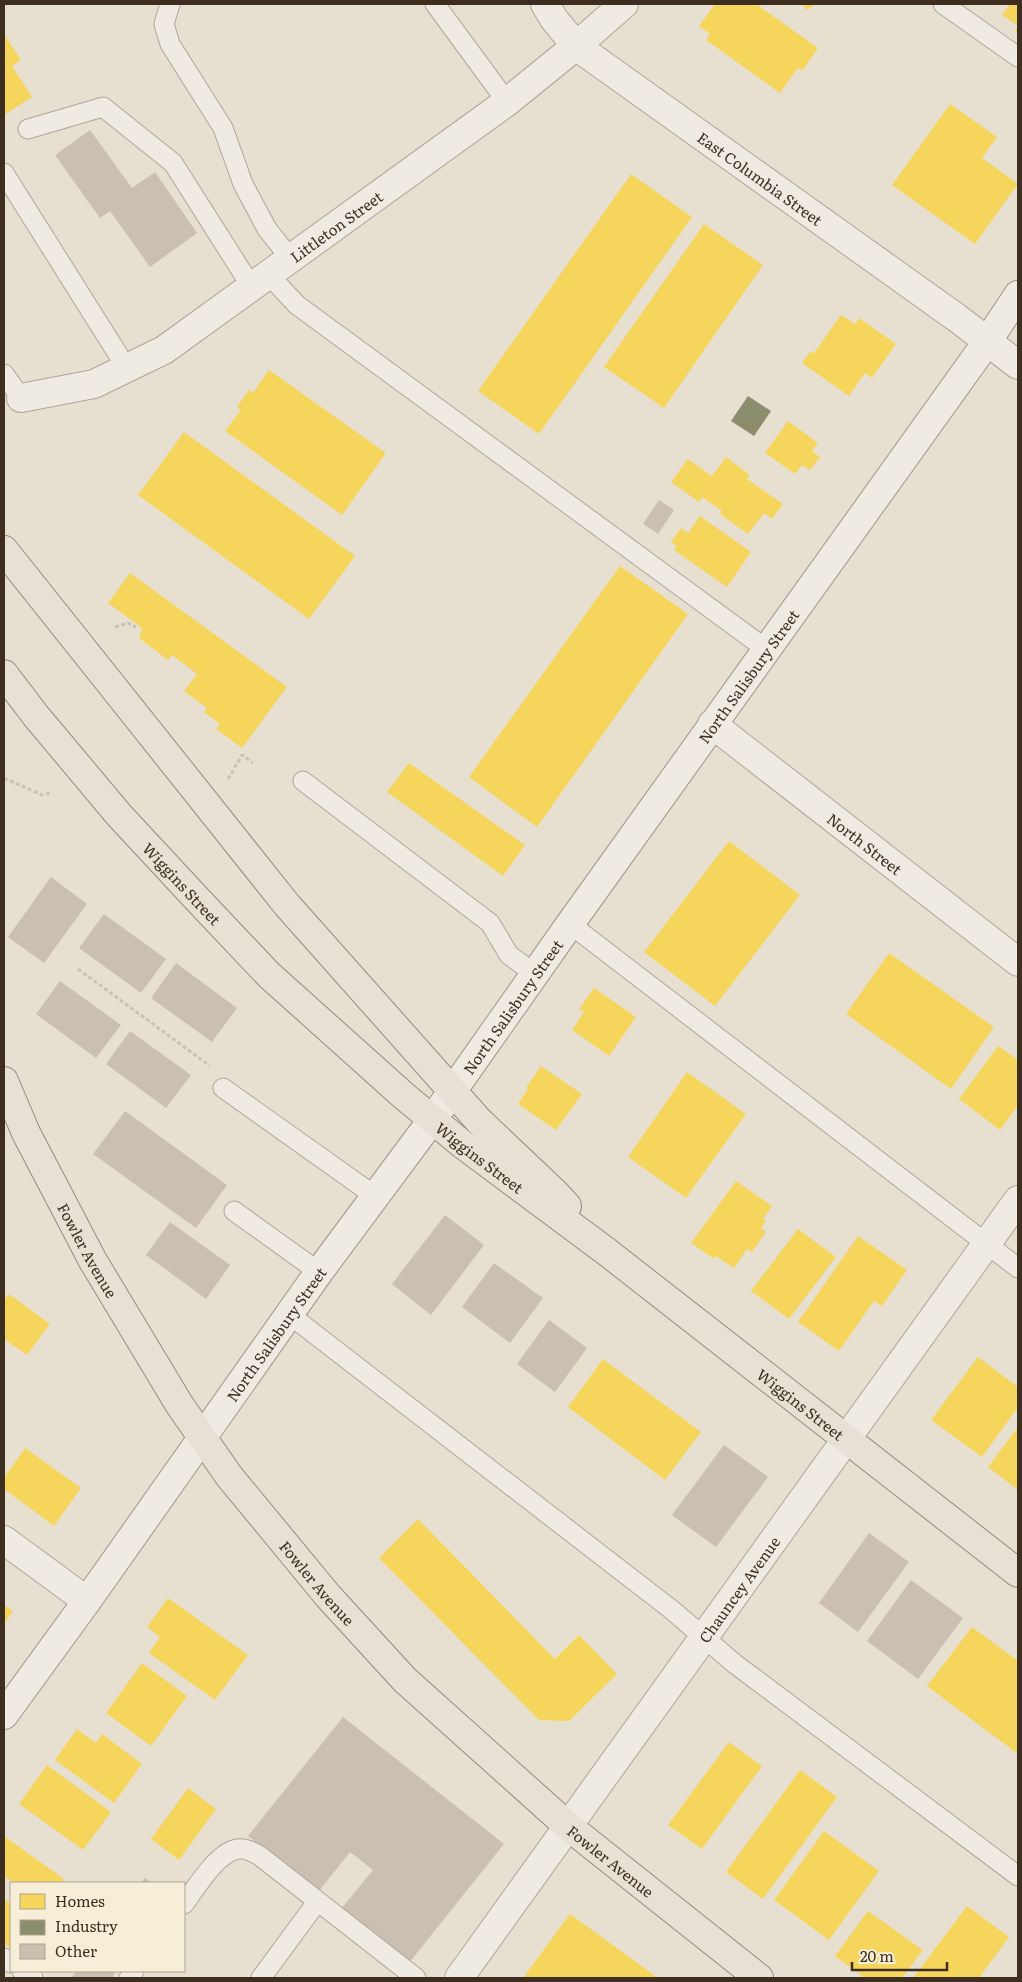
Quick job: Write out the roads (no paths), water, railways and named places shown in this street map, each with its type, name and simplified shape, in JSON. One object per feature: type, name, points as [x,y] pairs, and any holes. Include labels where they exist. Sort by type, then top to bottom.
[{"type":"main road","points":[[4,550],[287,906],[478,1121],[556,1194],[607,1252]]},
{"type":"main road","name":"Wiggins Street","points":[[4,674],[36,716],[119,815],[262,968],[432,1120],[607,1252],[846,1441],[1018,1573]]},
{"type":"main road","name":"Fowler Avenue","points":[[4,1081],[26,1133],[93,1261],[179,1404],[228,1476],[322,1588],[405,1680],[568,1828],[759,1978]]},
{"type":"street","name":"East Columbia Street","points":[[545,4],[554,19],[576,46],[957,318],[1018,365]]},
{"type":"street","name":"Littleton Street","points":[[21,398],[94,384],[164,350],[508,102],[624,4]]},
{"type":"street","name":"North Salisbury Street","points":[[4,1715],[87,1601],[319,1272],[432,1120],[712,724],[987,342],[1018,295]]},
{"type":"street","name":"North Street","points":[[712,724],[1018,962]]},
{"type":"street","name":"Chauncey Avenue","points":[[459,1978],[1018,1200]]},
{"type":"street","points":[[4,1540],[87,1601]]},
{"type":"lane","points":[[170,4],[164,24],[170,44],[223,128],[244,184],[267,229],[270,273]]},
{"type":"lane","points":[[435,4],[508,102]]},
{"type":"lane","points":[[943,4],[1018,57]]},
{"type":"lane","points":[[28,129],[102,108],[173,162],[296,305],[766,649]]},
{"type":"lane","points":[[4,173],[126,367]]},
{"type":"lane","points":[[4,374],[21,398]]},
{"type":"lane","points":[[303,781],[490,924],[508,955],[535,974]]},
{"type":"lane","points":[[570,924],[1018,1268]]},
{"type":"lane","points":[[223,1088],[375,1196]]},
{"type":"lane","points":[[234,1211],[319,1272]]},
{"type":"lane","points":[[290,1315],[672,1610],[734,1664],[1018,1876]]},
{"type":"lane","points":[[185,1903],[224,1854],[237,1849],[248,1850],[260,1856],[416,1978]]},
{"type":"lane","points":[[261,1978],[317,1902]]}]
